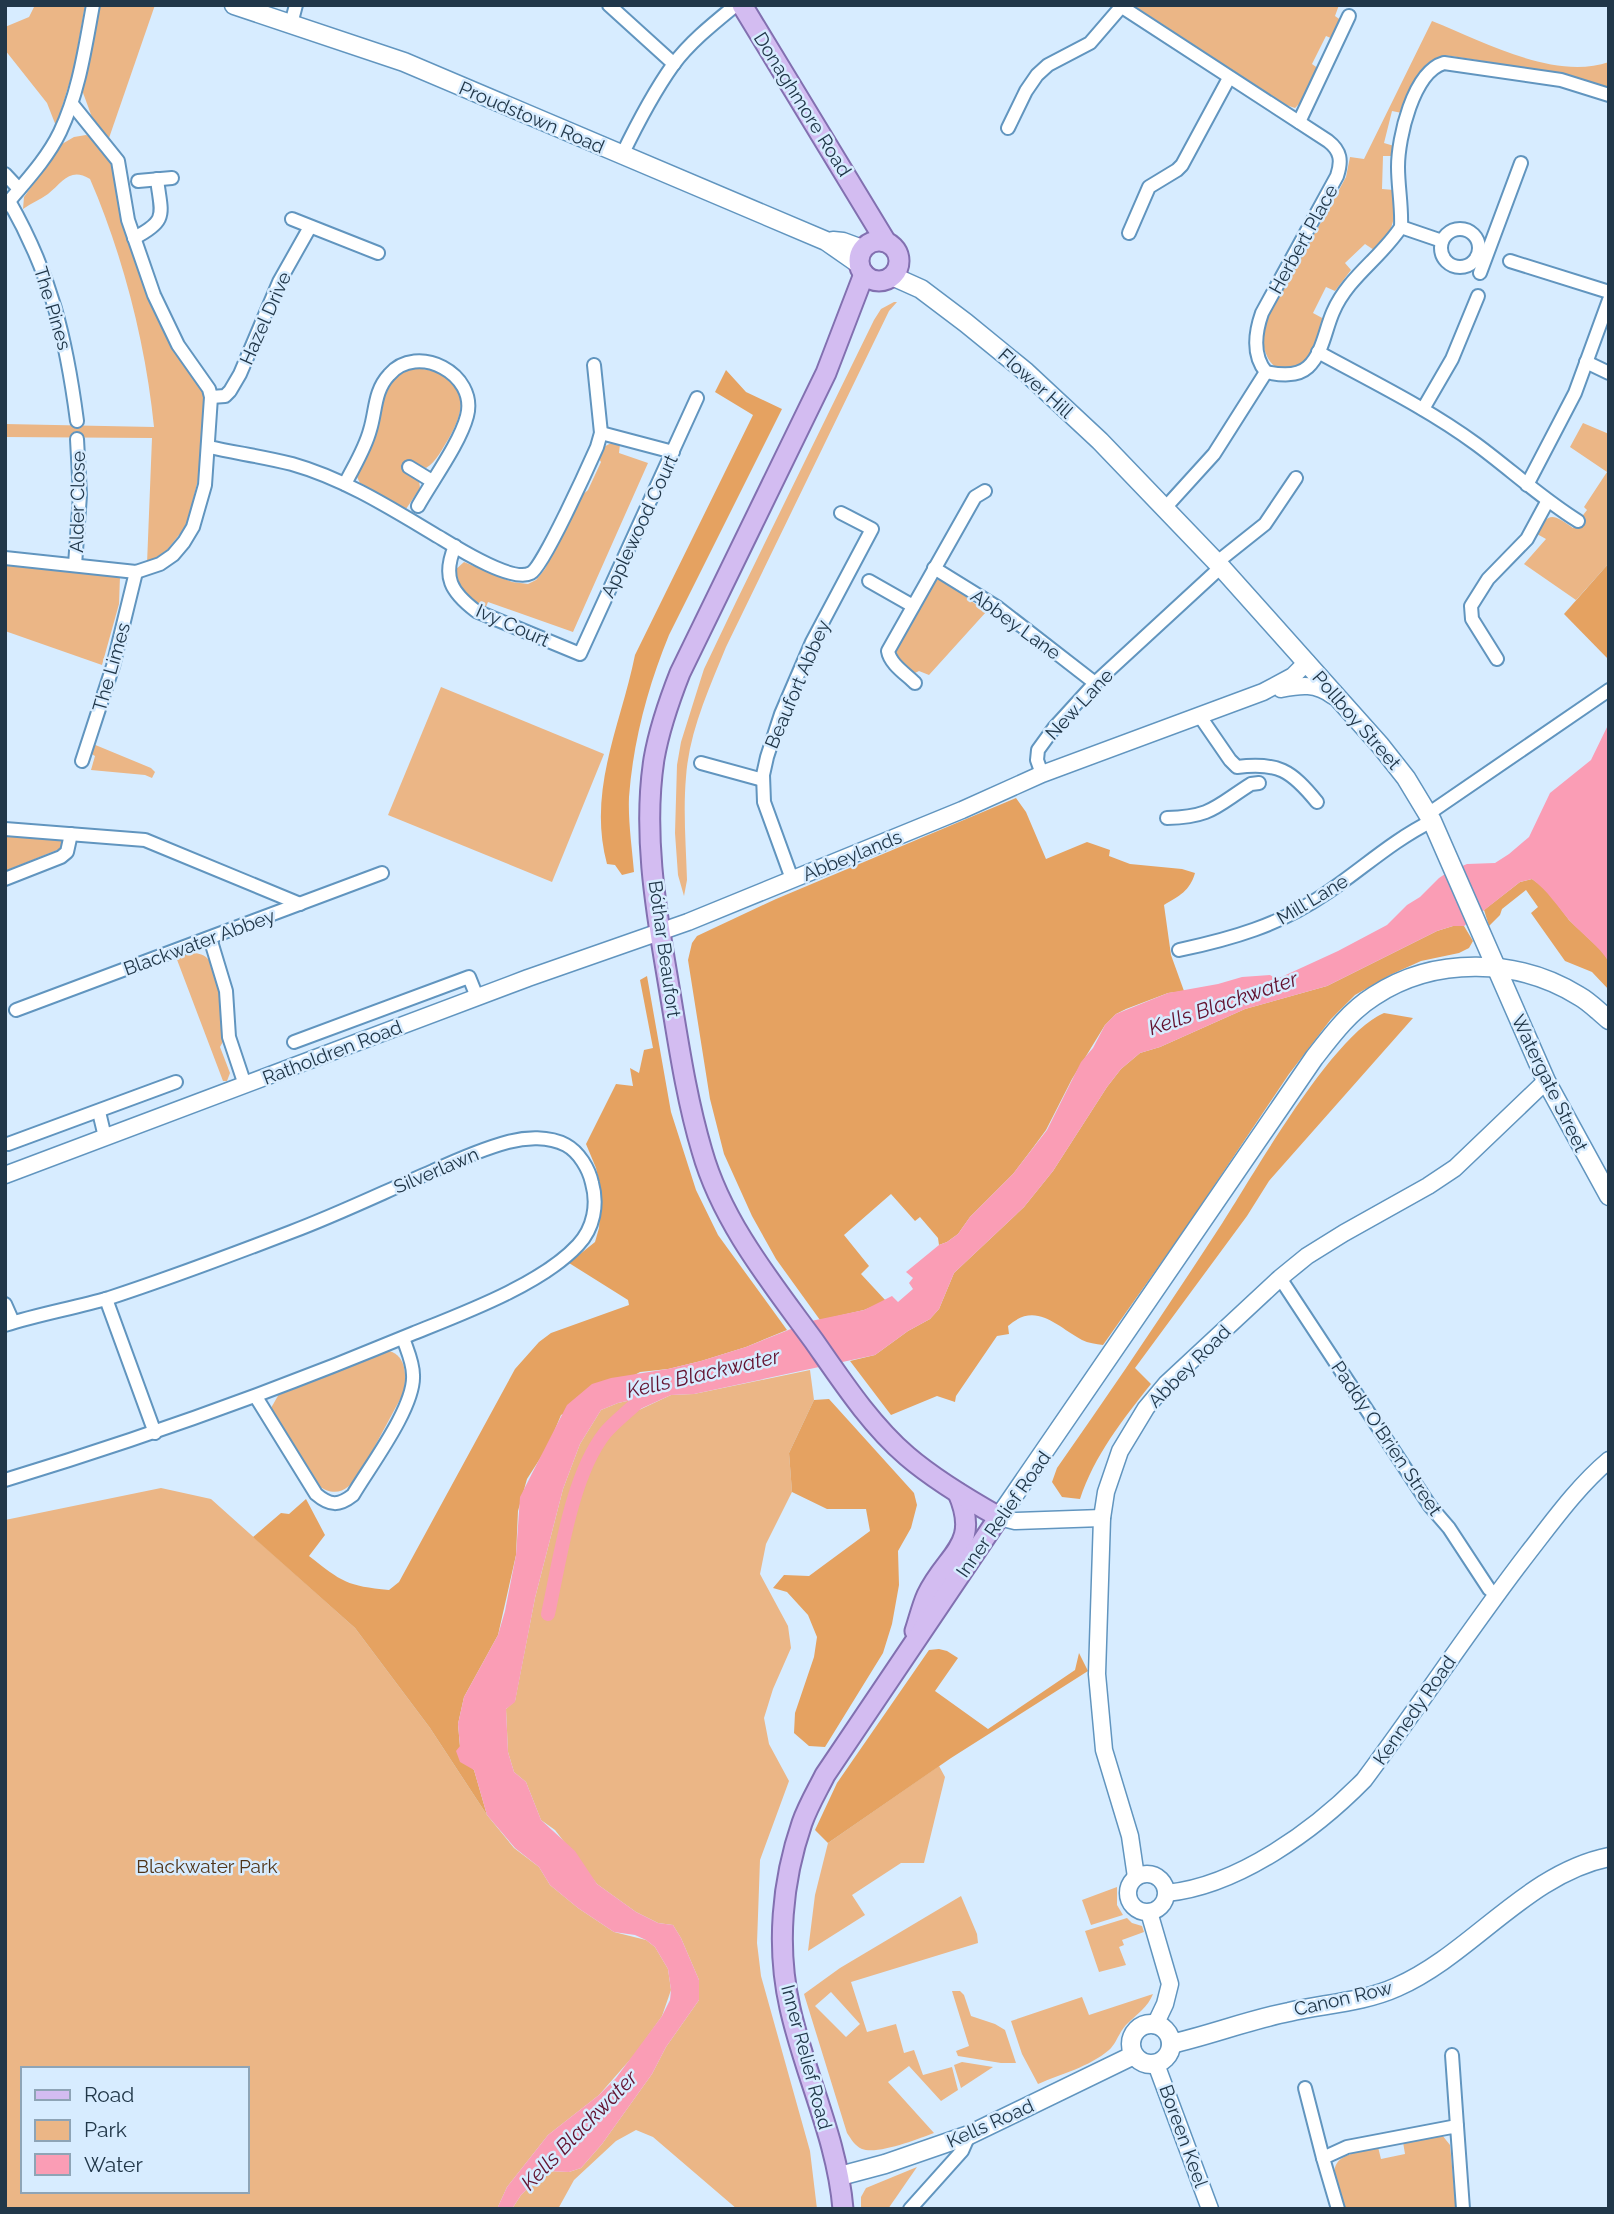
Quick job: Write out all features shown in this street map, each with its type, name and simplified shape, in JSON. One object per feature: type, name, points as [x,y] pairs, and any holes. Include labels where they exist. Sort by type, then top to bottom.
[{"type":"main road","name":"Proudstown Road","points":[[234,5],[404,62],[826,241],[842,242],[868,254]]},
{"type":"main road","name":"Donaghmore Road","points":[[742,5],[816,129],[864,202],[868,254],[894,247],[899,255],[899,264],[888,278]]},
{"type":"main road","points":[[868,254],[873,280],[888,278]]},
{"type":"main road","name":"Bóthar Beaufort","points":[[836,352],[868,254]]},
{"type":"main road","name":"Bóthar Beaufort","points":[[888,278],[836,352],[685,660],[664,717],[654,759],[651,850],[660,933],[682,1061],[702,1152],[724,1206],[741,1238],[779,1294],[865,1411],[906,1455],[958,1493],[999,1517]]},
{"type":"main road","name":"Flower Hill","points":[[888,278],[921,289],[1012,360],[1100,440],[1165,508]]},
{"type":"main road","name":"Pollboy Street","points":[[1165,508],[1307,662],[1406,778],[1430,817],[1496,968]]},
{"type":"main road","name":"Inner Relief Road","points":[[843,2209],[840,2176],[790,2009],[783,1972],[783,1922],[788,1871],[803,1821],[825,1775],[999,1517],[1335,1031],[1373,996],[1415,976],[1452,967],[1496,968],[1533,975],[1581,996],[1609,1020]]},
{"type":"main road","name":"Watergate Street","points":[[1496,968],[1546,1081],[1609,1196]]},
{"type":"main road","points":[[907,1655],[928,1594],[965,1538],[966,1516],[958,1493]]},
{"type":"main road","name":"Canon Row","points":[[1171,2044],[1278,2014],[1396,1987],[1439,1962],[1543,1886],[1581,1865],[1609,1857]]},
{"type":"main road","points":[[1155,2025],[1166,2032],[1171,2044],[1167,2056],[1156,2064],[1144,2063],[1131,2049],[1133,2036],[1142,2026],[1155,2025]]},
{"type":"main road","name":"Kells Road","points":[[840,2176],[969,2135],[1134,2055]]},
{"type":"street","points":[[7,203],[43,160],[60,133],[72,104],[93,5]]},
{"type":"street","points":[[291,24],[296,5]]},
{"type":"street","points":[[609,5],[674,64]]},
{"type":"street","points":[[622,155],[650,101],[674,64],[736,5]]},
{"type":"street","name":"Herbert Place","points":[[1008,128],[1037,75],[1048,65],[1090,43],[1120,6],[1336,148],[1340,166],[1256,329],[1257,354],[1266,372]]},
{"type":"street","points":[[1299,122],[1349,16]]},
{"type":"street","points":[[1165,508],[1213,454],[1266,372],[1287,375],[1307,368],[1318,352],[1343,292],[1401,227],[1398,164],[1401,138],[1418,86],[1427,72],[1444,63],[1561,80],[1609,95]]},
{"type":"street","points":[[1129,233],[1149,187],[1182,164],[1229,78]]},
{"type":"street","points":[[5,558],[136,572],[160,564],[173,555],[184,542],[200,506],[205,485],[209,447],[209,389],[164,320],[134,238],[125,206],[118,161],[72,104]]},
{"type":"street","points":[[1480,273],[1482,255],[1521,163]]},
{"type":"street","points":[[5,174],[19,190]]},
{"type":"street","points":[[138,181],[172,178]]},
{"type":"street","points":[[134,238],[158,223],[161,215],[157,179]]},
{"type":"street","name":"The Pines","points":[[7,203],[30,237],[57,307],[71,371],[77,421]]},
{"type":"street","points":[[292,219],[378,253]]},
{"type":"street","name":"Hazel Drive","points":[[211,397],[225,396],[235,382],[279,282],[310,227]]},
{"type":"street","points":[[1401,227],[1442,241]]},
{"type":"street","points":[[1466,229],[1475,235],[1482,255],[1467,266],[1452,266],[1442,254],[1442,241],[1451,230],[1466,229]]},
{"type":"street","points":[[1510,261],[1609,292]]},
{"type":"street","points":[[1423,409],[1452,359],[1478,296]]},
{"type":"street","points":[[1527,485],[1575,393],[1609,300]]},
{"type":"street","points":[[1318,352],[1423,409],[1475,443],[1547,502],[1578,521]]},
{"type":"street","points":[[345,484],[366,442],[379,390],[387,376],[407,362],[419,361],[444,367],[462,383],[468,414],[418,506]]},
{"type":"street","points":[[1586,362],[1609,373]]},
{"type":"street","points":[[209,447],[292,464],[345,484],[496,568],[523,575],[538,567],[548,551],[589,465],[601,433],[594,365]]},
{"type":"street","name":"Applewood Court","points":[[580,654],[697,398]]},
{"type":"street","points":[[601,433],[673,452]]},
{"type":"street","name":"Alder Close","points":[[75,565],[80,495],[77,439]]},
{"type":"street","points":[[409,467],[432,481]]},
{"type":"street","name":"New Lane","points":[[1296,478],[1265,524],[1095,683],[1049,733],[1038,750],[1037,760],[1042,774],[1264,692],[1293,677],[1307,662]]},
{"type":"street","points":[[915,682],[893,662],[888,651],[975,497],[985,491]]},
{"type":"street","points":[[1497,659],[1472,619],[1471,606],[1488,579],[1527,539],[1547,502]]},
{"type":"street","name":"Beaufort Abbey","points":[[792,879],[764,802],[763,780],[767,757],[781,714],[824,619],[872,529],[841,513]]},
{"type":"street","name":"Ivy Court","points":[[455,546],[448,570],[456,595],[464,602],[476,611],[580,654]]},
{"type":"street","name":"Abbey Lane","points":[[934,568],[998,607],[1095,683]]},
{"type":"street","name":"The Limes","points":[[82,761],[113,666],[136,572]]},
{"type":"street","points":[[869,581],[913,606]]},
{"type":"street","name":"New Lane","points":[[1264,692],[1304,685],[1314,686],[1329,692],[1346,706]]},
{"type":"street","name":"Mill Lane","points":[[1179,950],[1226,940],[1291,915],[1331,890],[1609,690]]},
{"type":"street","points":[[1199,715],[1237,767],[1268,764],[1284,769],[1301,782],[1317,802]]},
{"type":"street","points":[[701,763],[763,780]]},
{"type":"street","points":[[1233,763],[1236,779],[1244,788]]},
{"type":"street","name":"Abbeylands","points":[[660,933],[962,810],[1042,774]]},
{"type":"street","points":[[1167,818],[1209,813],[1244,788],[1259,783]]},
{"type":"street","points":[[5,829],[145,840],[300,904]]},
{"type":"street","points":[[5,879],[61,858],[67,852],[71,834]]},
{"type":"street","name":"Blackwater Abbey","points":[[16,1010],[382,873]]},
{"type":"street","name":"Ratholdren Road","points":[[5,1175],[582,958],[660,933]]},
{"type":"street","points":[[209,938],[226,991],[229,1037],[245,1084]]},
{"type":"street","points":[[294,1042],[469,977],[477,997]]},
{"type":"street","name":"Abbey Road","points":[[1136,1877],[1130,1836],[1104,1750],[1097,1674],[1102,1518],[1111,1473],[1120,1451],[1146,1408],[1195,1356],[1280,1278],[1307,1256],[1343,1233],[1455,1168],[1546,1081]]},
{"type":"street","points":[[8,1144],[176,1082]]},
{"type":"street","points":[[99,1112],[105,1138]]},
{"type":"street","name":"Silverlawn","points":[[5,1304],[9,1324],[106,1298],[295,1231],[490,1147],[533,1138],[553,1140],[569,1146],[590,1174],[594,1190],[595,1208],[590,1230],[578,1245],[558,1262],[485,1304],[256,1397],[155,1433],[5,1480]]},
{"type":"street","name":"Paddy O'Brien Street","points":[[1280,1278],[1430,1506],[1450,1528],[1489,1589],[1496,1595]]},
{"type":"street","points":[[106,1298],[155,1433]]},
{"type":"street","points":[[256,1397],[316,1494],[325,1502],[334,1505],[345,1501],[353,1495],[405,1409],[412,1392],[413,1375],[403,1338]]},
{"type":"street","name":"Kennedy Road","points":[[1167,1893],[1210,1884],[1237,1872],[1297,1836],[1347,1797],[1364,1780],[1393,1741],[1496,1595],[1580,1489],[1609,1460]]},
{"type":"street","points":[[999,1517],[1015,1521],[1102,1518]]},
{"type":"street","points":[[1148,1874],[1159,1877],[1167,1893],[1160,1908],[1149,1912],[1137,1909],[1129,1900],[1129,1887],[1136,1877],[1148,1874]]},
{"type":"street","points":[[1149,1912],[1170,1984],[1165,2004],[1155,2025]]},
{"type":"street","points":[[1452,2055],[1464,2209]]},
{"type":"street","name":"Boreen Keel","points":[[1156,2064],[1210,2209]]},
{"type":"street","points":[[1305,2088],[1338,2209]]},
{"type":"street","points":[[1323,2158],[1347,2147],[1457,2126]]},
{"type":"street","points":[[910,2209],[961,2151],[969,2135]]},
{"type":"green space","points":[[35,5],[85,5],[74,68],[56,126],[47,103],[5,50],[5,27],[29,17]]},
{"type":"green space","points":[[99,5],[155,5],[109,138],[93,120],[82,90]]},
{"type":"green space","points":[[1133,5],[1339,5],[1335,16],[1342,21],[1333,39],[1326,36],[1312,64],[1319,69],[1304,99],[1295,108],[1286,105]]},
{"type":"green space","points":[[1432,21],[1496,48],[1542,63],[1588,67],[1609,62],[1609,87],[1560,73],[1451,56],[1432,60],[1418,75],[1402,113],[1392,111],[1384,143],[1394,146],[1392,156],[1383,156],[1382,189],[1394,190],[1395,207],[1390,230],[1374,250],[1365,244],[1345,263],[1351,270],[1335,291],[1326,287],[1313,313],[1324,319],[1312,351],[1304,362],[1291,370],[1278,369],[1269,360],[1263,338],[1271,308],[1346,177],[1350,157],[1364,159]]},
{"type":"green space","points":[[74,137],[92,137],[113,164],[120,214],[158,318],[184,365],[200,384],[206,400],[201,467],[187,525],[167,550],[147,564],[152,438],[5,437],[5,424],[154,427],[139,333],[123,269],[90,179],[72,175],[23,209],[24,197],[62,144]]},
{"type":"green space","points":[[897,302],[889,311],[726,647],[701,711],[691,744],[686,777],[687,880],[684,896],[678,875],[675,833],[677,765],[681,742],[704,669],[874,320],[881,309]]},
{"type":"green space","points":[[413,368],[442,374],[452,380],[461,398],[456,423],[433,462],[426,468],[410,461],[420,488],[406,509],[360,483],[357,477],[375,436],[387,386],[397,373]]},
{"type":"green space","points":[[1583,423],[1609,434],[1609,563],[1576,600],[1524,564],[1546,539],[1537,534],[1545,521],[1548,518],[1556,518],[1573,528],[1587,510],[1584,507],[1607,472],[1570,447]]},
{"type":"green space","points":[[613,443],[620,444],[619,453],[648,463],[573,632],[488,602],[485,609],[467,599],[454,571],[464,562],[512,582],[528,584],[536,580],[545,569],[580,497],[588,490],[601,462],[598,457],[600,452]]},
{"type":"green space","points":[[5,564],[120,576],[119,604],[102,665],[5,631]]},
{"type":"green space","points":[[942,579],[986,612],[929,675],[919,671],[913,674],[895,657],[895,653],[928,592],[937,580]]},
{"type":"green space","points":[[441,687],[604,754],[552,882],[388,815]]},
{"type":"green space","points":[[93,744],[151,768],[155,772],[152,778],[91,770],[95,756],[90,753]]},
{"type":"green space","points":[[5,834],[58,838],[63,843],[62,848],[5,871]]},
{"type":"green space","points":[[187,952],[206,957],[216,975],[225,1038],[220,1047],[230,1073],[227,1081],[223,1081],[176,957]]},
{"type":"green space","points":[[389,1351],[402,1362],[405,1373],[404,1392],[361,1472],[347,1488],[336,1492],[324,1489],[317,1485],[273,1416],[271,1408],[279,1394],[380,1352]]},
{"type":"green space","points":[[810,1370],[814,1400],[789,1453],[792,1492],[766,1544],[760,1574],[788,1626],[791,1648],[764,1718],[769,1744],[789,1781],[760,1860],[757,1943],[761,1976],[810,2151],[817,2209],[737,2209],[653,2137],[636,2130],[616,2141],[574,2180],[558,2209],[512,2209],[521,2195],[546,2171],[569,2172],[581,2168],[602,2144],[652,2074],[666,2047],[699,2000],[699,1980],[673,1925],[658,1923],[636,1912],[597,1884],[555,1830],[541,1820],[526,1782],[514,1772],[508,1752],[506,1709],[515,1701],[535,1598],[563,1489],[580,1444],[601,1410],[632,1400],[639,1410],[671,1395],[694,1394]]},
{"type":"green space","name":"Blackwater Park","points":[[161,1488],[211,1499],[355,1628],[430,1728],[487,1815],[514,1848],[539,1867],[550,1885],[614,1932],[646,1940],[655,1947],[668,1969],[671,1990],[662,2016],[635,2054],[599,2095],[548,2135],[507,2187],[497,2209],[5,2209],[5,1520]]},
{"type":"green space","points":[[939,1766],[945,1777],[924,1863],[901,1863],[852,1895],[865,1915],[808,1951],[815,1895],[828,1843]]},
{"type":"green space","points":[[1117,1887],[1117,1905],[1123,1915],[1091,1925],[1082,1900]]},
{"type":"green space","points":[[961,1896],[977,1934],[978,1943],[851,1982],[867,2032],[896,2024],[904,2053],[914,2050],[923,2075],[952,2067],[958,2090],[941,2101],[909,2066],[888,2082],[934,2133],[898,2146],[869,2150],[857,2146],[847,2133],[804,1994],[840,1968]],"holes":[[[831,1992],[860,2024],[846,2037],[815,2006]]]},
{"type":"green space","points":[[1127,1918],[1142,1926],[1144,1932],[1122,1940],[1124,1945],[1119,1947],[1126,1965],[1099,1972],[1085,1931]]},
{"type":"green space","points":[[952,1991],[960,1991],[964,1995],[971,2016],[1005,2030],[1016,2063],[958,2056],[956,2051],[969,2046]]},
{"type":"green space","points":[[1153,1994],[1145,2007],[1125,2026],[1109,2050],[1084,2066],[1038,2084],[1022,2054],[1011,2021],[1082,1997],[1089,2015]]},
{"type":"green space","points":[[962,2062],[993,2067],[961,2088],[954,2065]]},
{"type":"green space","points":[[1442,2135],[1450,2145],[1456,2209],[1342,2209],[1334,2171],[1341,2159],[1378,2147],[1381,2159],[1405,2154],[1403,2142]]},
{"type":"green space","points":[[917,2167],[888,2209],[861,2209],[861,2197],[866,2188]]},
{"type":"shaded area","points":[[726,370],[746,392],[782,409],[669,635],[654,674],[638,735],[631,776],[629,816],[634,872],[622,875],[615,865],[607,864],[602,837],[601,810],[608,758],[635,655],[753,415],[715,392]]},
{"type":"shaded area","points":[[1609,563],[1609,660],[1564,614]]},
{"type":"shaded area","points":[[1016,798],[1026,812],[1046,859],[1087,842],[1110,850],[1109,856],[1130,864],[1182,869],[1195,873],[1187,889],[1164,905],[1171,955],[1184,991],[1168,993],[1126,1009],[1105,1025],[1072,1079],[1046,1130],[1013,1174],[970,1217],[958,1234],[947,1242],[939,1245],[938,1238],[920,1217],[915,1221],[891,1194],[844,1235],[869,1266],[861,1274],[886,1301],[864,1310],[820,1320],[776,1259],[752,1216],[724,1154],[710,1099],[688,960],[692,943],[697,936],[776,899]]},
{"type":"shaded area","points":[[1532,879],[1546,889],[1569,920],[1603,952],[1609,962],[1609,990],[1592,972],[1565,961],[1531,913],[1538,907],[1526,890],[1502,909],[1489,926],[1484,910],[1520,882]]},
{"type":"shaded area","points":[[1464,926],[1473,941],[1469,948],[1459,953],[1421,961],[1390,975],[1355,995],[1331,1019],[1289,1074],[1103,1345],[1082,1340],[1046,1318],[1028,1316],[1018,1319],[1008,1326],[1009,1334],[997,1336],[956,1396],[955,1402],[937,1396],[891,1415],[850,1361],[875,1355],[930,1319],[939,1309],[954,1273],[1024,1207],[1053,1171],[1121,1069],[1140,1053],[1160,1047],[1245,1009],[1327,986],[1437,931]]},
{"type":"shaded area","points":[[647,976],[671,1112],[696,1190],[718,1235],[787,1330],[701,1361],[640,1372],[561,1415],[548,1446],[527,1479],[518,1511],[516,1555],[498,1635],[464,1697],[458,1724],[460,1747],[474,1770],[487,1815],[430,1728],[355,1628],[253,1537],[281,1513],[289,1514],[306,1499],[325,1535],[309,1556],[346,1581],[363,1587],[389,1590],[399,1582],[515,1369],[539,1342],[551,1333],[629,1305],[628,1300],[569,1263],[595,1242],[599,1228],[601,1191],[596,1168],[586,1144],[616,1084],[633,1086],[630,1068],[639,1073],[644,1050],[653,1048],[640,980]]},
{"type":"shaded area","points":[[1384,1013],[1413,1018],[1269,1181],[1247,1216],[1135,1368],[1151,1384],[1101,1453],[1080,1499],[1062,1497],[1052,1482],[1057,1468],[1182,1284],[1296,1107],[1342,1047],[1364,1026]]},
{"type":"shaded area","points":[[829,1399],[914,1493],[917,1505],[911,1528],[898,1551],[899,1585],[892,1624],[883,1653],[825,1747],[809,1746],[794,1733],[795,1713],[814,1657],[817,1637],[808,1615],[787,1592],[773,1588],[784,1575],[809,1576],[870,1531],[866,1509],[827,1509],[792,1492],[789,1453],[814,1400]]},
{"type":"shaded area","points":[[939,1649],[958,1658],[935,1691],[988,1729],[1075,1670],[1079,1653],[1088,1671],[951,1758],[828,1843],[815,1830],[837,1783],[929,1650]]},
{"type":"water","name":"Kells Blackwater","points":[[1609,723],[1609,962],[1538,884],[1532,879],[1520,882],[1464,926],[1437,931],[1327,986],[1245,1009],[1160,1047],[1140,1053],[1121,1069],[1107,1087],[1053,1171],[1024,1207],[954,1273],[939,1309],[930,1319],[875,1355],[694,1394],[671,1395],[638,1410],[632,1400],[601,1410],[580,1444],[563,1489],[535,1598],[515,1702],[506,1709],[508,1752],[514,1772],[526,1782],[541,1820],[575,1851],[597,1884],[636,1912],[658,1923],[673,1925],[699,1980],[699,2000],[666,2047],[652,2074],[602,2144],[581,2168],[569,2172],[546,2171],[521,2195],[512,2209],[497,2209],[507,2187],[548,2135],[599,2095],[616,2078],[662,2016],[670,2000],[671,1990],[668,1969],[655,1947],[635,1935],[614,1932],[578,1908],[550,1885],[539,1867],[515,1848],[487,1815],[474,1770],[460,1762],[456,1751],[460,1746],[458,1724],[464,1697],[498,1635],[505,1611],[516,1555],[520,1497],[567,1405],[592,1384],[611,1378],[701,1361],[746,1347],[811,1321],[864,1310],[892,1296],[898,1302],[913,1289],[909,1283],[913,1278],[906,1272],[939,1245],[958,1234],[970,1217],[1013,1174],[1047,1130],[1081,1062],[1093,1048],[1105,1025],[1116,1014],[1168,993],[1242,977],[1270,975],[1277,979],[1387,925],[1448,872],[1467,864],[1495,863],[1529,837],[1550,793],[1591,760]]},
{"type":"waterway","name":"Kells Blackwater","points":[[548,1614],[568,1519],[583,1472],[605,1433],[648,1391]]}]
